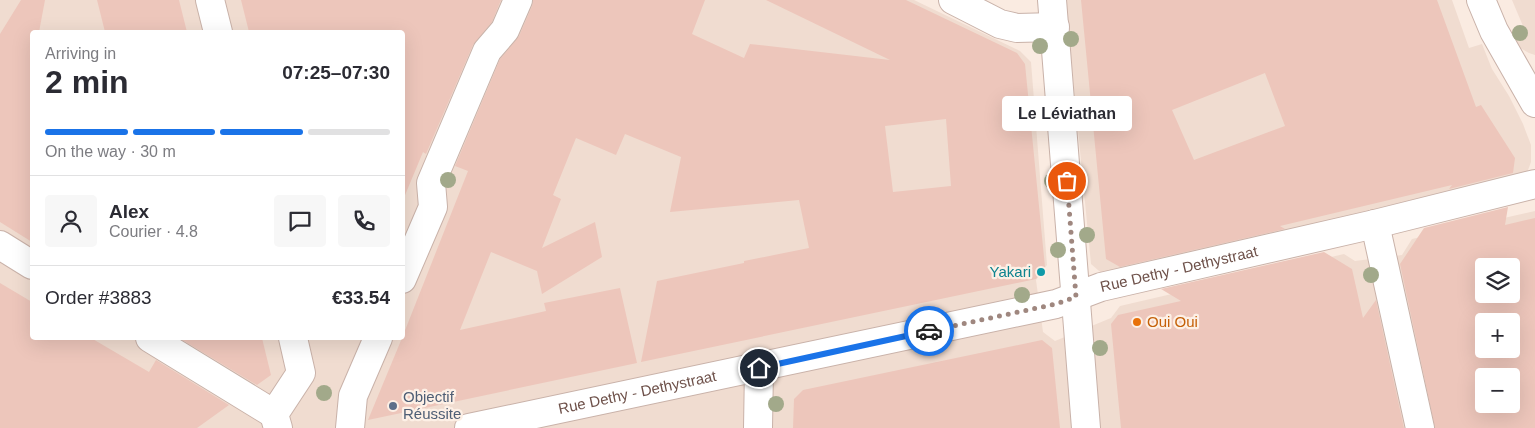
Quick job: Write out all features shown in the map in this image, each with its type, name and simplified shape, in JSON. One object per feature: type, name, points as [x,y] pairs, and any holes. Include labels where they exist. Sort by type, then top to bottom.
[{"type":"street","points":[[210,0],[218,30]]},
{"type":"street","points":[[405,272],[433,207],[431,183],[487,51],[506,30],[518,0]]},
{"type":"street","points":[[953,0],[1000,24],[1017,28],[1055,27]]},
{"type":"street","points":[[1052,0],[1086,428]]},
{"type":"street","points":[[1481,0],[1494,31],[1532,92]]},
{"type":"street","name":"Rue Dethy - Dethystraat","points":[[469,428],[1056,304],[1101,286],[1375,224],[1535,184]]},
{"type":"street","points":[[1375,224],[1420,428]]},
{"type":"street","points":[[0,245],[30,264]]},
{"type":"street","points":[[153,340],[276,421],[301,373],[293,340]]},
{"type":"street","points":[[350,428],[353,396],[377,340]]},
{"type":"street","points":[[758,428],[759,368]]},
{"type":"shaded area","points":[[0,0],[914,0],[1020,51],[1031,62],[1047,265],[1036,280],[1043,332],[1055,341],[1111,318],[1120,306],[1344,254],[1355,261],[1402,255],[1412,239],[1535,211],[1535,428],[0,428]]},
{"type":"shaded area","points":[[1059,0],[1452,0],[1469,48],[1482,44],[1492,69],[1509,96],[1523,124],[1531,145],[1531,162],[1525,178],[1106,277],[1091,264],[1070,48]]},
{"type":"shaded area","points":[[1512,0],[1535,0],[1535,55],[1520,48],[1511,32],[1523,26]]},
{"type":"building","points":[[21,0],[45,0],[39,30],[30,30],[30,241],[0,222],[0,34]]},
{"type":"building","points":[[97,0],[179,0],[186,30],[104,30]]},
{"type":"building","points":[[241,0],[501,0],[492,22],[473,45],[426,154],[423,152],[405,195],[405,30],[248,30]]},
{"type":"building","points":[[533,0],[705,0],[692,34],[744,58],[750,44],[890,60],[766,0],[906,0],[1017,53],[1025,64],[1045,267],[1036,279],[641,362],[657,281],[809,248],[799,200],[670,212],[681,157],[625,134],[616,155],[576,138],[553,195],[561,199],[542,248],[595,222],[602,257],[542,294],[537,271],[491,252],[460,330],[546,311],[544,303],[620,288],[637,363],[368,420],[401,340],[405,340],[405,330],[468,171],[455,166],[500,59],[519,36]],"holes":[[[946,119],[951,186],[893,192],[885,126]]]},
{"type":"building","points":[[1081,0],[1437,0],[1476,107],[1481,105],[1515,158],[1513,173],[1449,189],[1452,185],[1280,226],[1285,229],[1120,267],[1106,259]],"holes":[[[1265,73],[1285,126],[1194,160],[1172,110]]]},
{"type":"building","points":[[1508,207],[1505,225],[1535,218],[1535,428],[1435,428],[1400,264],[1424,228]]},
{"type":"building","points":[[1324,252],[1352,269],[1363,318],[1376,300],[1404,428],[1121,428],[1111,324],[1118,315],[1181,301],[1161,289]]},
{"type":"building","points":[[0,283],[30,301],[30,340],[94,340],[149,372],[156,360],[229,405],[197,428],[0,428]]},
{"type":"building","points":[[182,340],[262,340],[271,375],[257,385]]},
{"type":"building","points":[[1042,340],[1052,348],[1060,428],[793,428],[794,399],[803,390]]},
{"type":"way so far","points":[[929,331],[1056,304],[1076,297],[1067,181]]},
{"type":"place","name":"Le Léviathan","points":[[1067,181]]},
{"type":"place","name":"Yakari","points":[[1041,272]]},
{"type":"place","name":"Oui Oui","points":[[1137,322]]},
{"type":"place","name":"Objectif Réussite","points":[[393,406]]},
{"type":"route","points":[[759,368],[929,331]]}]
